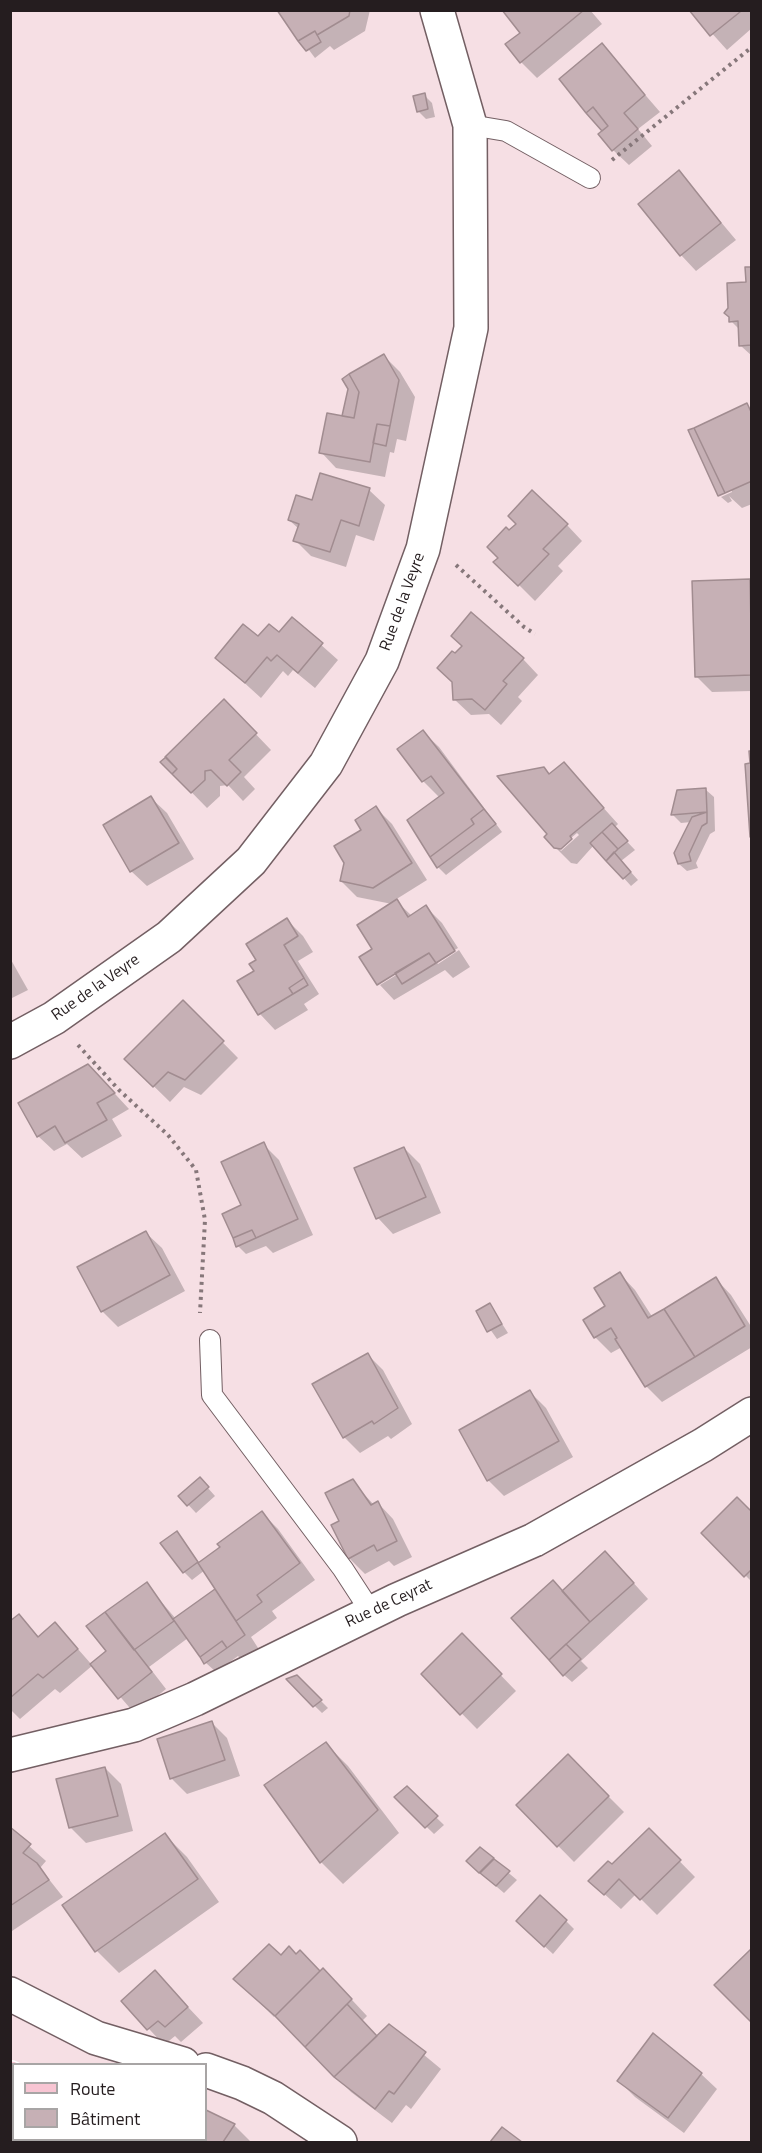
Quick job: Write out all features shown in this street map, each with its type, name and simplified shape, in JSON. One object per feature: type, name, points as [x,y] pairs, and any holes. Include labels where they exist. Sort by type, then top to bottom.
[{"type":"street","name":"Rue de la Veyre","points":[[10,1042],[54,1018],[169,937],[251,861],[326,764],[382,661],[423,549],[471,328],[470,125],[437,10]]},
{"type":"street","name":"Rue de Ceyrat","points":[[10,1755],[134,1725],[195,1699],[370,1612],[534,1540],[703,1445],[752,1414]]},
{"type":"street","points":[[10,1994],[96,2038],[180,2063]]},
{"type":"street","points":[[207,2070],[242,2083],[273,2098],[340,2142]]},
{"type":"lane","points":[[470,125],[506,131],[591,178]]},
{"type":"lane","points":[[210,1340],[212,1395],[343,1569],[370,1612]]},
{"type":"path","points":[[591,178],[752,48]]},
{"type":"path","points":[[423,549],[454,564],[524,627],[535,634]]},
{"type":"path","points":[[54,1018],[119,1090],[168,1135],[196,1170],[205,1220],[199,1327],[210,1340]]},
{"type":"building","points":[[277,10],[350,10],[349,16],[317,35],[315,31],[298,41]]},
{"type":"building","points":[[502,10],[584,10],[520,63],[505,44],[520,33]]},
{"type":"building","points":[[689,10],[738,10],[740,12],[710,36]]},
{"type":"building","points":[[315,31],[321,42],[306,51],[298,41]]},
{"type":"building","points":[[602,43],[645,95],[624,113],[638,129],[612,151],[598,134],[608,126],[593,107],[586,113],[559,79]]},
{"type":"building","points":[[425,93],[428,109],[417,112],[413,96]]},
{"type":"building","points":[[593,107],[608,126],[602,131],[586,113]]},
{"type":"building","points":[[679,170],[721,223],[680,256],[638,204]]},
{"type":"building","points":[[745,267],[752,267],[752,345],[739,346],[738,321],[729,322],[729,317],[724,313],[728,308],[727,283],[746,282]]},
{"type":"building","points":[[384,354],[399,380],[390,426],[377,424],[370,462],[319,453],[327,413],[354,418],[359,392],[349,374]]},
{"type":"building","points":[[349,374],[359,392],[354,418],[342,416],[348,389],[342,379]]},
{"type":"building","points":[[747,403],[752,414],[752,481],[725,493],[694,428]]},
{"type":"building","points":[[377,424],[390,426],[386,446],[373,443]]},
{"type":"building","points":[[694,428],[725,493],[718,496],[688,430]]},
{"type":"building","points":[[320,473],[370,488],[359,526],[341,520],[330,552],[293,541],[299,524],[288,520],[296,495],[312,500]]},
{"type":"building","points":[[532,490],[568,524],[543,549],[549,554],[518,586],[493,562],[498,558],[487,547],[506,527],[509,530],[516,524],[508,516]]},
{"type":"building","points":[[750,579],[752,675],[695,677],[692,581]]},
{"type":"building","points":[[471,612],[524,658],[503,681],[507,684],[485,710],[472,699],[453,700],[452,682],[437,668],[452,651],[455,653],[462,646],[451,636]]},
{"type":"building","points":[[292,617],[323,643],[298,673],[277,655],[271,661],[267,657],[245,683],[215,658],[243,624],[258,636],[269,624],[279,632]]},
{"type":"building","points":[[224,699],[257,733],[229,760],[241,772],[227,786],[211,770],[205,771],[205,780],[191,793],[172,774],[177,769],[165,757]]},
{"type":"building","points":[[423,730],[484,809],[471,819],[474,824],[430,857],[407,820],[444,793],[431,776],[422,782],[397,749]]},
{"type":"building","points":[[749,751],[752,751],[750,837],[745,764],[750,763]]},
{"type":"building","points":[[166,757],[177,769],[172,774],[160,762]]},
{"type":"building","points":[[564,762],[604,808],[570,836],[572,839],[561,849],[554,848],[544,837],[547,834],[497,776],[544,767],[549,774]]},
{"type":"building","points":[[706,788],[707,812],[671,815],[677,790]]},
{"type":"building","points":[[151,796],[179,843],[130,872],[103,825]]},
{"type":"building","points":[[376,806],[412,863],[373,888],[340,881],[344,863],[334,846],[361,830],[355,820]]},
{"type":"building","points":[[484,809],[496,824],[437,868],[430,857],[474,824],[471,819]]},
{"type":"building","points":[[707,812],[707,823],[702,826],[689,854],[691,861],[678,864],[674,853],[692,817]]},
{"type":"building","points":[[612,823],[628,841],[618,849],[602,832]]},
{"type":"building","points":[[602,832],[618,849],[606,861],[590,843]]},
{"type":"building","points":[[614,852],[631,872],[623,879],[606,861]]},
{"type":"building","points":[[397,899],[408,917],[426,905],[455,951],[436,963],[429,953],[377,985],[359,957],[372,949],[357,925]]},
{"type":"building","points":[[287,918],[298,936],[284,945],[304,978],[289,988],[293,994],[258,1015],[237,981],[254,971],[249,964],[256,960],[246,944]]},
{"type":"building","points":[[429,953],[436,963],[402,984],[395,973]]},
{"type":"building","points":[[304,978],[308,985],[293,994],[289,988]]},
{"type":"building","points":[[183,1000],[224,1041],[185,1080],[168,1072],[153,1087],[124,1059]]},
{"type":"building","points":[[88,1064],[115,1093],[97,1103],[107,1120],[65,1143],[55,1126],[37,1137],[18,1103]]},
{"type":"building","points":[[264,1142],[298,1219],[256,1238],[252,1230],[233,1238],[222,1214],[241,1205],[221,1162]]},
{"type":"building","points":[[404,1147],[426,1197],[376,1219],[354,1168]]},
{"type":"building","points":[[252,1230],[256,1238],[236,1247],[233,1238]]},
{"type":"building","points":[[146,1231],[170,1275],[101,1312],[77,1267]]},
{"type":"building","points":[[620,1272],[648,1318],[664,1309],[695,1357],[645,1387],[615,1339],[617,1338],[611,1328],[594,1338],[583,1320],[605,1306],[594,1288]]},
{"type":"building","points":[[716,1277],[745,1326],[695,1357],[664,1309]]},
{"type":"building","points":[[490,1303],[502,1324],[487,1332],[476,1311]]},
{"type":"building","points":[[368,1353],[398,1408],[374,1424],[372,1421],[343,1438],[312,1384]]},
{"type":"building","points":[[530,1390],[559,1441],[487,1481],[459,1430]]},
{"type":"building","points":[[200,1477],[209,1487],[187,1506],[178,1496]]},
{"type":"building","points":[[353,1479],[371,1505],[378,1501],[397,1541],[377,1551],[374,1545],[348,1559],[331,1525],[339,1521],[325,1493]]},
{"type":"building","points":[[737,1497],[752,1512],[752,1569],[744,1577],[701,1533]]},
{"type":"building","points":[[262,1511],[300,1563],[257,1595],[262,1602],[236,1621],[198,1563],[220,1547],[217,1544]]},
{"type":"building","points":[[177,1531],[198,1562],[183,1573],[160,1543]]},
{"type":"building","points":[[605,1551],[634,1583],[590,1622],[562,1591]]},
{"type":"building","points":[[553,1580],[590,1622],[549,1660],[511,1618]]},
{"type":"building","points":[[147,1582],[174,1621],[134,1650],[105,1612]]},
{"type":"building","points":[[215,1589],[245,1635],[227,1648],[222,1641],[200,1657],[173,1619]]},
{"type":"building","points":[[105,1612],[152,1672],[118,1699],[90,1664],[106,1651],[86,1626]]},
{"type":"building","points":[[19,1614],[38,1637],[55,1622],[78,1649],[43,1678],[38,1674],[10,1698],[10,1621]]},
{"type":"building","points":[[462,1633],[502,1674],[460,1715],[421,1674]]},
{"type":"building","points":[[222,1641],[227,1648],[204,1664],[200,1657]]},
{"type":"building","points":[[566,1644],[581,1659],[563,1676],[549,1660]]},
{"type":"building","points":[[297,1675],[322,1700],[313,1707],[286,1679]]},
{"type":"building","points":[[212,1721],[225,1760],[170,1779],[157,1739]]},
{"type":"building","points":[[326,1742],[378,1810],[320,1863],[264,1785]]},
{"type":"building","points":[[568,1754],[609,1796],[557,1847],[516,1805]]},
{"type":"building","points":[[105,1767],[118,1816],[69,1828],[56,1779]]},
{"type":"building","points":[[407,1786],[438,1816],[425,1828],[394,1797]]},
{"type":"building","points":[[10,1827],[31,1844],[23,1853],[37,1863],[49,1880],[10,1906]]},
{"type":"building","points":[[649,1828],[681,1860],[640,1900],[619,1879],[604,1895],[588,1881],[608,1861],[612,1864]]},
{"type":"building","points":[[165,1833],[198,1879],[95,1952],[62,1905]]},
{"type":"building","points":[[480,1847],[494,1858],[479,1873],[466,1861]]},
{"type":"building","points":[[494,1859],[510,1871],[496,1886],[480,1873]]},
{"type":"building","points":[[540,1895],[567,1920],[544,1947],[516,1921]]},
{"type":"building","points":[[269,1944],[281,1955],[289,1946],[296,1954],[300,1950],[320,1971],[275,2016],[233,1979]]},
{"type":"building","points":[[752,1948],[752,2023],[714,1985]]},
{"type":"building","points":[[323,1968],[352,1999],[305,2047],[275,2016]]},
{"type":"building","points":[[155,1970],[188,2007],[165,2027],[158,2021],[147,2030],[121,2001]]},
{"type":"building","points":[[347,2004],[377,2036],[334,2077],[305,2047]]},
{"type":"building","points":[[389,2024],[426,2052],[394,2094],[389,2091],[375,2109],[334,2077]]},
{"type":"building","points":[[653,2033],[702,2073],[668,2118],[617,2081]]},
{"type":"building","points":[[207,2110],[235,2124],[223,2142],[178,2141],[207,2141]]},
{"type":"building","points":[[502,2127],[522,2142],[490,2142]]}]
